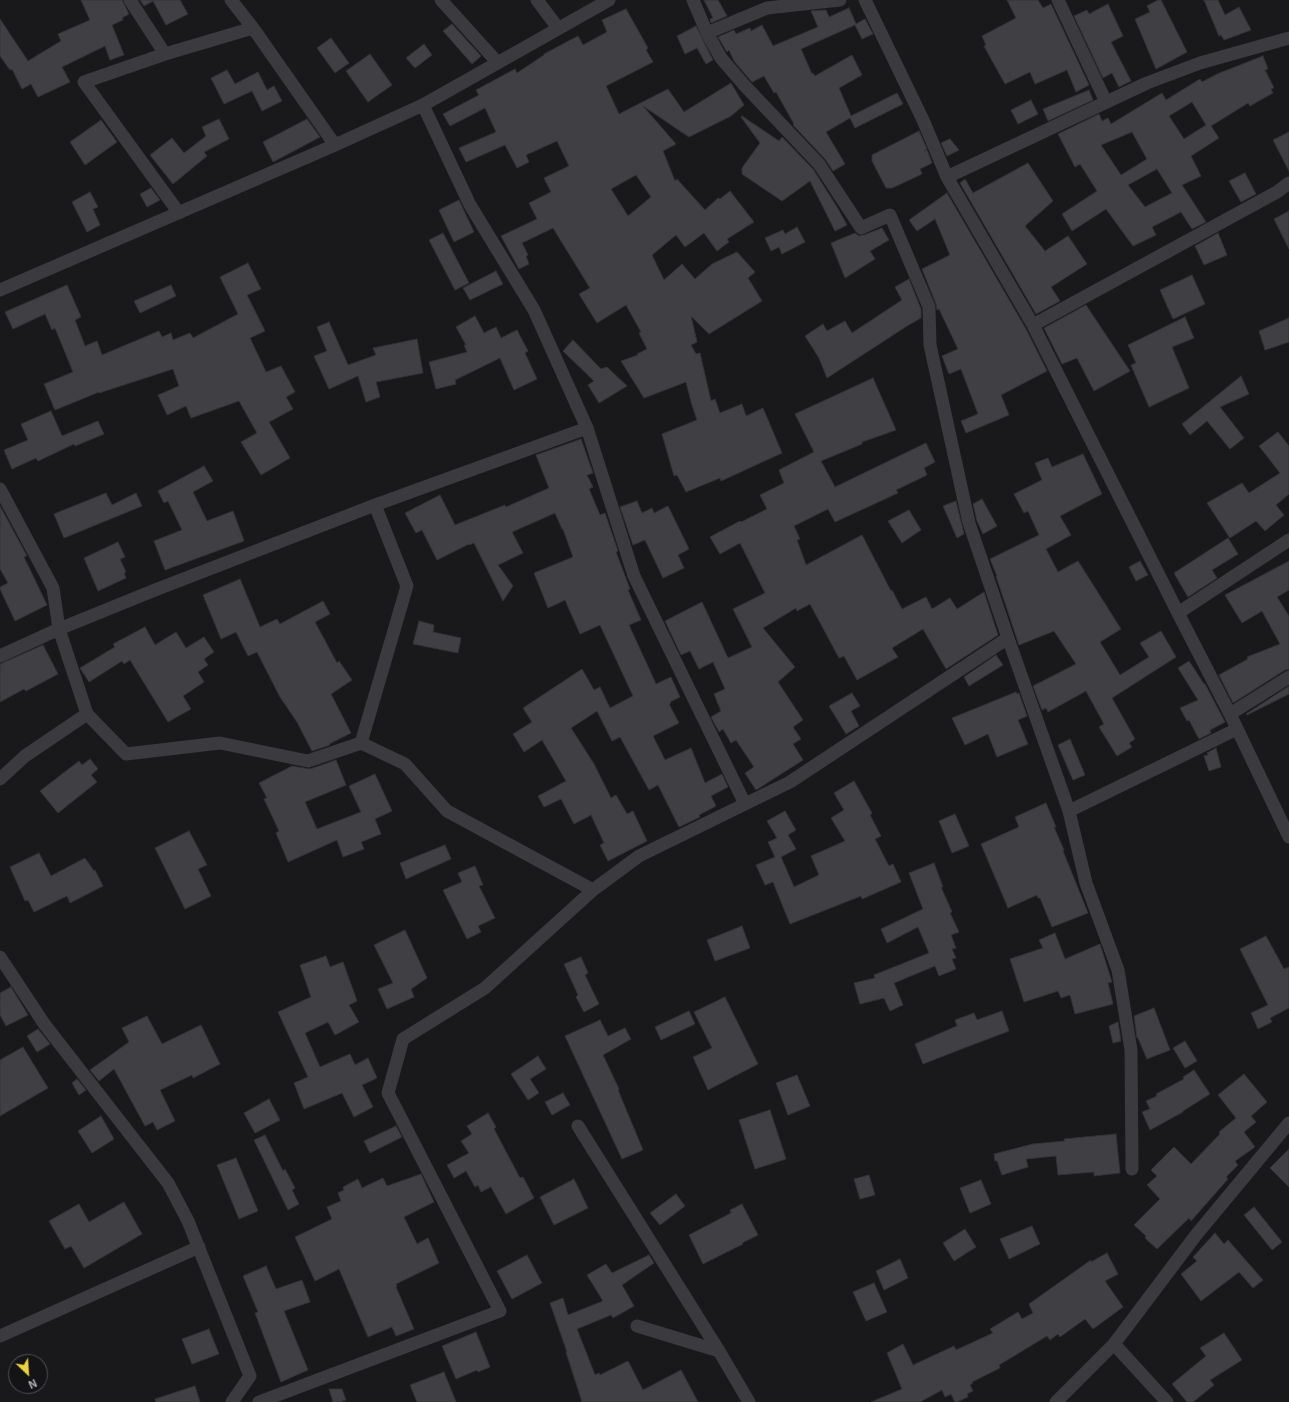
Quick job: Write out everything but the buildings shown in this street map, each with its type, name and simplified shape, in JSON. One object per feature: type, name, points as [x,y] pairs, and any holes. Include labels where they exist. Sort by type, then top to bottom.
[{"type":"street","points":[[130,0],[165,54]]},
{"type":"street","points":[[231,0],[253,28],[335,145]]},
{"type":"street","points":[[441,0],[498,63]]},
{"type":"street","points":[[538,0],[558,28]]},
{"type":"street","points":[[0,290],[335,145],[423,105],[609,0]]},
{"type":"street","points":[[693,0],[706,33],[721,58],[745,86],[819,164],[861,228],[890,215],[929,307],[930,345],[969,523],[1069,811],[1086,883],[1118,970],[1131,1050],[1132,1169]]},
{"type":"street","points":[[706,33],[767,8],[840,0]]},
{"type":"street","points":[[865,0],[923,120],[947,177],[1033,325],[1230,714],[1289,837]]},
{"type":"street","points":[[1058,0],[1106,102]]},
{"type":"street","points":[[179,213],[84,82],[165,54],[253,28]]},
{"type":"street","points":[[947,177],[1147,83],[1200,62],[1289,38]]},
{"type":"street","points":[[423,105],[470,204],[534,310],[586,428],[634,576],[745,804]]},
{"type":"street","points":[[1033,325],[1277,192],[1289,183]]},
{"type":"street","points":[[0,656],[59,629],[162,587],[375,504],[586,428]]},
{"type":"street","points":[[0,489],[53,588],[59,629],[87,714],[126,754],[220,743],[308,761],[361,743],[405,764],[448,811],[593,890]]},
{"type":"street","points":[[361,743],[407,586],[375,504]]},
{"type":"street","points":[[1178,613],[1289,540]]},
{"type":"street","points":[[259,1402],[500,1311],[388,1093],[403,1039],[485,988],[593,890],[639,856],[790,782],[1008,638]]},
{"type":"street","points":[[1230,714],[1289,677]]},
{"type":"street","points":[[0,779],[25,756],[87,714]]},
{"type":"street","points":[[1069,811],[1237,729]]},
{"type":"street","points":[[0,957],[45,1025],[168,1183],[188,1221],[250,1376],[232,1402]]},
{"type":"street","points":[[1056,1402],[1114,1344],[1196,1235],[1289,1123]]},
{"type":"street","points":[[578,1126],[719,1351],[749,1402]]},
{"type":"street","points":[[0,1336],[199,1247]]},
{"type":"street","points":[[636,1326],[719,1351]]},
{"type":"street","points":[[1114,1344],[1167,1402]]}]
